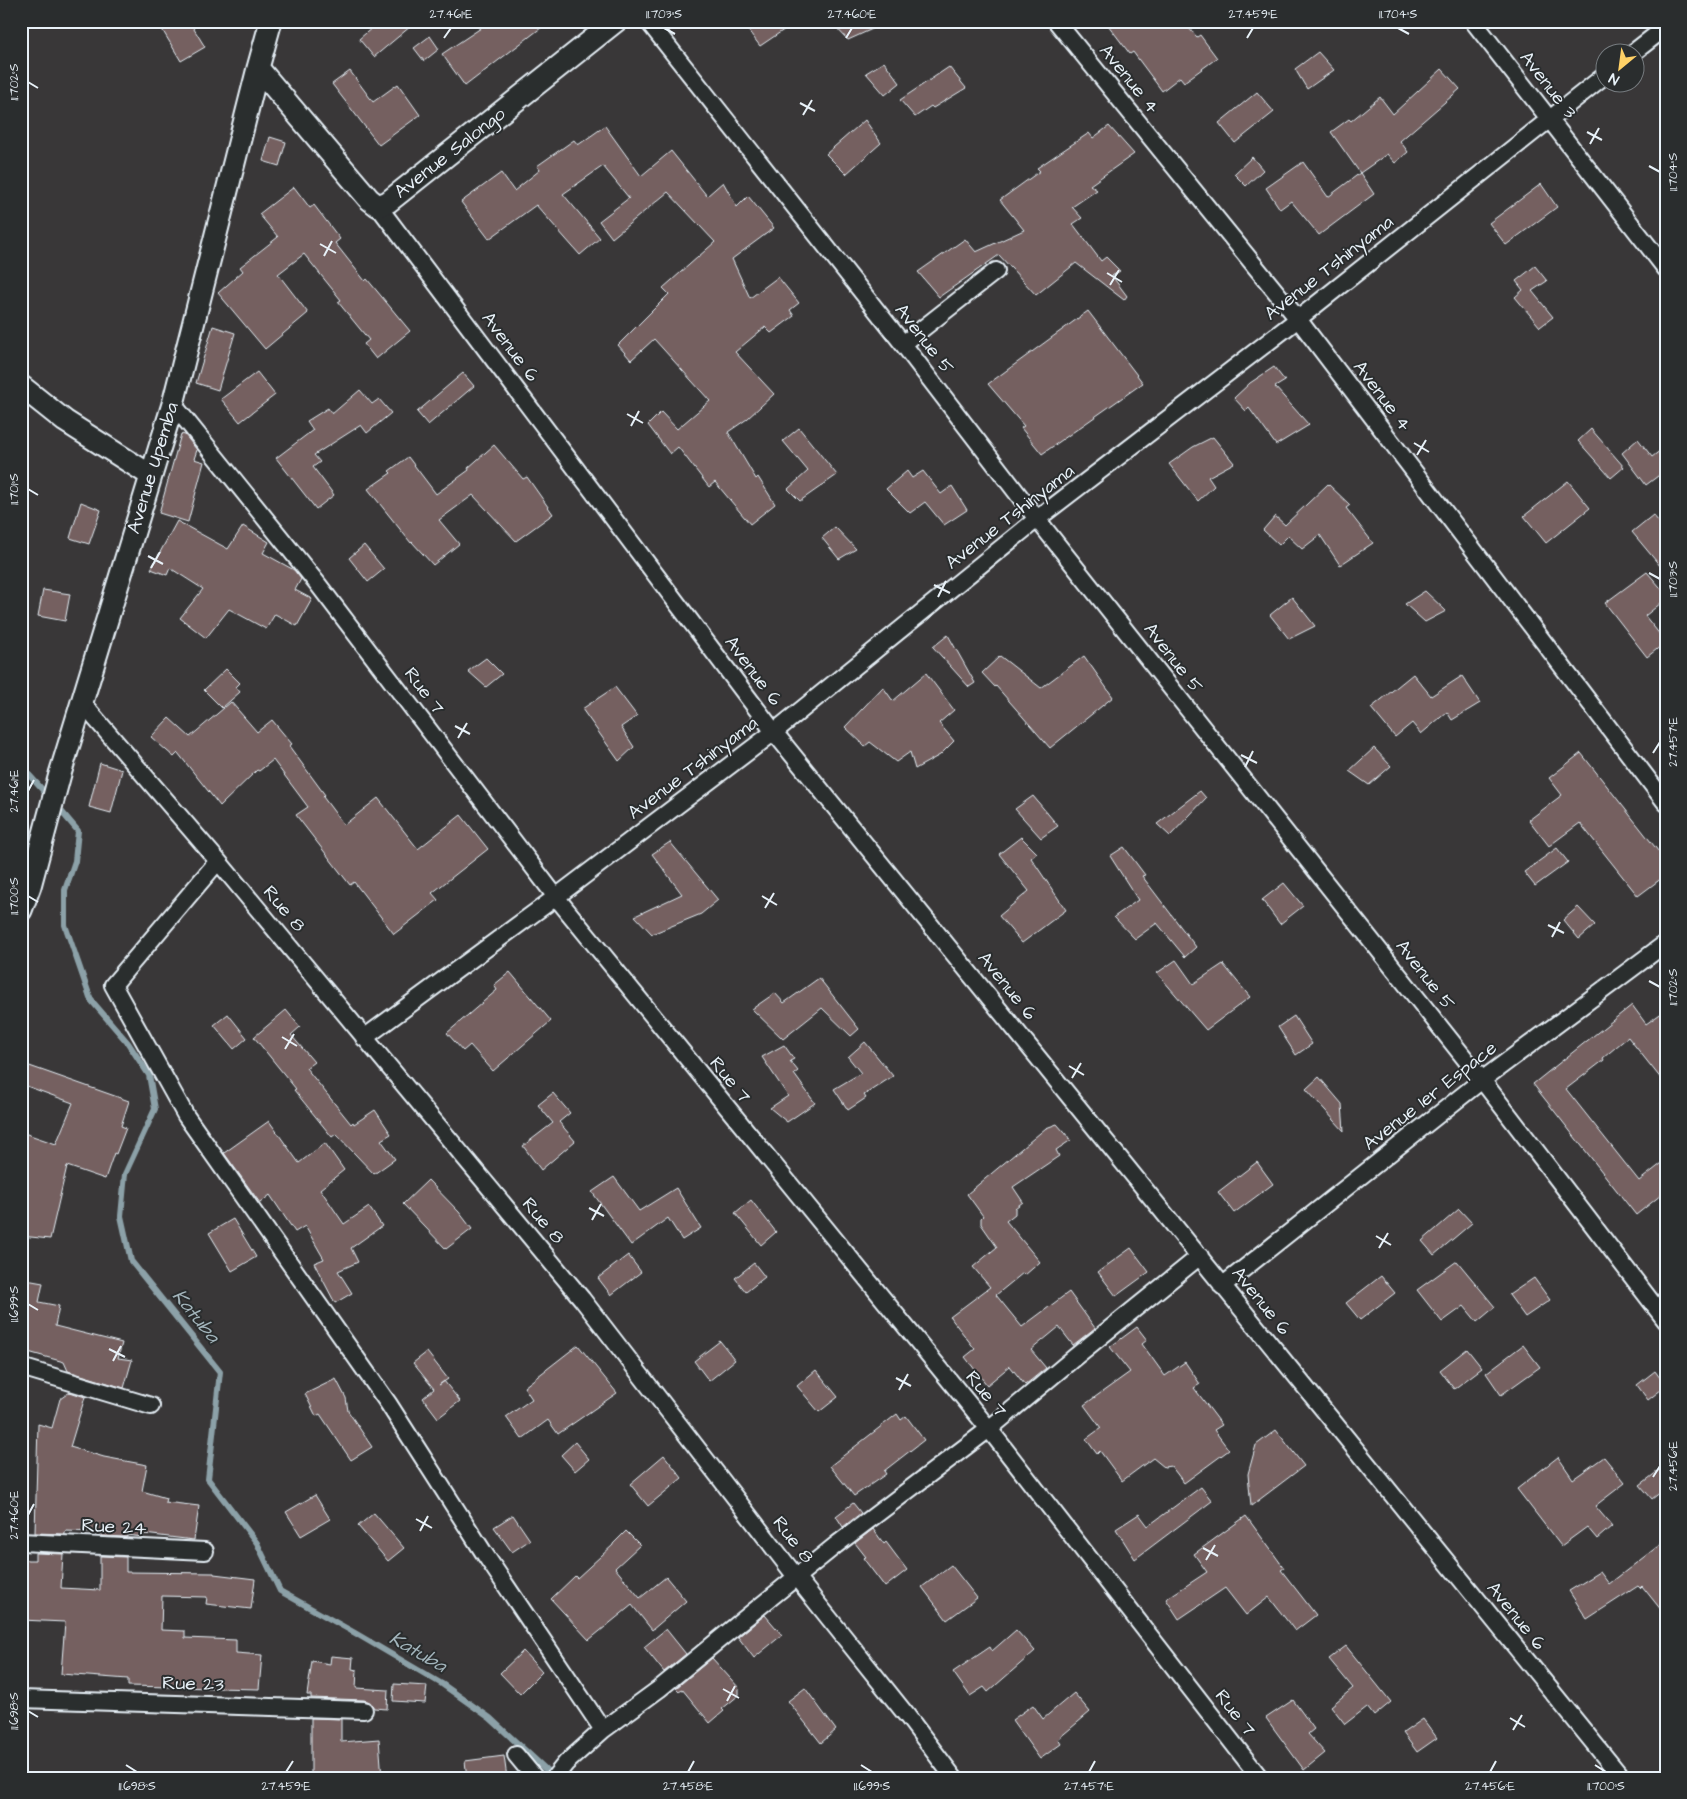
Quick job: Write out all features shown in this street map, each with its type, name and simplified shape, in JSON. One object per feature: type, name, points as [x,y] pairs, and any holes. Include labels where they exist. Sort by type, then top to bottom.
[{"type":"street","name":"Avenue Upemba","points":[[21,910],[30,886],[60,774],[173,404],[271,21]]},
{"type":"street","name":"Avenue Salongo","points":[[258,68],[369,199],[378,206],[388,202],[616,21]]},
{"type":"street","name":"Avenue 5","points":[[648,21],[903,344],[1037,519],[1482,1080],[1666,1320]]},
{"type":"street","name":"Avenue 4","points":[[1056,21],[1298,319],[1666,803]]},
{"type":"street","name":"Avenue 3","points":[[1473,21],[1666,269]]},
{"type":"street","points":[[1644,44],[1666,27]]},
{"type":"street","name":"Avenue Tshinyama","points":[[364,1038],[556,897],[774,732],[1037,519],[1298,319],[1594,84]]},
{"type":"street","name":"Avenue 6","points":[[378,206],[774,732],[1622,1778]]},
{"type":"street","points":[[903,344],[996,271]]},
{"type":"street","points":[[21,386],[65,421],[150,476]]},
{"type":"street","name":"Rue 7","points":[[173,404],[317,583],[556,897],[989,1429],[1260,1778]]},
{"type":"street","name":"Rue 8","points":[[82,704],[218,861],[582,1299],[954,1778]]},
{"type":"street","points":[[218,861],[113,985],[186,1116],[388,1403],[484,1553],[603,1730]]},
{"type":"street","name":"Avenue 1er Espace","points":[[1222,1286],[1482,1080],[1666,943]]},
{"type":"street","points":[[554,1778],[566,1763],[603,1730],[659,1689],[836,1546],[989,1429],[1075,1356],[1200,1256]]},
{"type":"street","points":[[21,1367],[151,1406]]},
{"type":"street","name":"Rue 24","points":[[21,1542],[205,1551]]},
{"type":"street","name":"Rue 23","points":[[21,1699],[364,1710]]},
{"type":"street","points":[[516,1755],[535,1778]]},
{"type":"building","points":[[157,21],[189,21],[205,47],[181,61]]},
{"type":"building","points":[[380,21],[417,21],[374,57],[359,39]]},
{"type":"building","points":[[476,21],[550,21],[465,86],[442,54],[481,28]]},
{"type":"building","points":[[741,21],[797,21],[760,46]]},
{"type":"building","points":[[830,21],[890,21],[848,40]]},
{"type":"building","points":[[1105,21],[1182,21],[1197,37],[1200,35],[1217,58],[1184,82],[1180,77],[1162,91],[1133,52],[1130,54]]},
{"type":"building","points":[[430,36],[439,49],[424,61],[414,48]]},
{"type":"building","points":[[1318,52],[1334,70],[1307,89],[1295,69]]},
{"type":"building","points":[[884,62],[900,83],[885,95],[866,73]]},
{"type":"building","points":[[949,67],[966,88],[933,108],[931,106],[915,117],[900,100]]},
{"type":"building","points":[[1442,69],[1460,89],[1400,141],[1408,152],[1395,163],[1387,154],[1360,173],[1331,132],[1349,119],[1351,121],[1380,97],[1393,114]]},
{"type":"building","points":[[350,71],[373,102],[398,84],[420,115],[379,145],[332,84]]},
{"type":"building","points":[[1257,92],[1274,112],[1235,143],[1219,123]]},
{"type":"building","points":[[865,120],[881,143],[846,174],[826,154]]},
{"type":"building","points":[[605,126],[641,176],[671,151],[707,196],[723,182],[737,207],[748,196],[774,228],[732,259],[750,298],[778,277],[799,303],[790,310],[794,316],[771,333],[765,327],[735,352],[774,394],[747,419],[728,432],[756,479],[758,477],[775,504],[750,524],[715,482],[709,487],[678,447],[670,454],[648,425],[661,412],[677,429],[710,401],[654,339],[631,360],[618,345],[669,294],[663,288],[715,242],[668,192],[612,238],[599,221],[629,198],[603,166],[563,194],[600,238],[580,255],[536,205],[489,239],[461,202],[501,173],[514,191],[540,170],[537,166],[574,140],[578,145]]},
{"type":"building","points":[[1109,126],[1134,154],[1090,185],[1097,190],[1072,207],[1082,218],[1073,224],[1101,261],[1106,257],[1120,271],[1112,276],[1127,296],[1124,300],[1076,263],[1036,295],[999,255],[939,297],[918,272],[965,239],[976,252],[1024,230],[1000,200],[1040,171],[1037,168],[1089,133],[1093,138]]},
{"type":"building","points":[[270,137],[286,142],[279,166],[263,161]]},
{"type":"building","points":[[1252,157],[1263,170],[1246,186],[1234,174]]},
{"type":"building","points":[[1303,162],[1328,197],[1360,173],[1374,194],[1319,235],[1291,201],[1280,209],[1266,188]]},
{"type":"building","points":[[1541,184],[1557,207],[1506,245],[1489,223]]},
{"type":"building","points":[[294,187],[310,208],[314,205],[340,239],[335,243],[365,281],[367,279],[410,331],[376,359],[364,344],[369,340],[338,302],[341,300],[304,254],[278,274],[308,313],[265,349],[218,293],[243,271],[240,267],[278,237],[259,214]]},
{"type":"building","points":[[1535,266],[1547,281],[1532,291],[1553,317],[1540,327],[1515,297],[1523,290],[1516,281]]},
{"type":"building","points":[[1088,311],[1143,383],[1042,454],[1021,428],[1024,426],[988,384]]},
{"type":"building","points":[[213,326],[235,333],[218,390],[196,383]]},
{"type":"building","points":[[1274,367],[1285,381],[1275,387],[1309,425],[1276,445],[1249,408],[1246,411],[1234,398],[1250,383]]},
{"type":"building","points":[[257,372],[275,395],[240,422],[221,399]]},
{"type":"building","points":[[463,373],[474,386],[428,425],[417,412]]},
{"type":"building","points":[[360,390],[372,404],[379,399],[391,413],[367,433],[361,425],[314,455],[320,462],[313,467],[334,495],[316,509],[276,458],[313,430],[307,421],[328,408],[332,414]]},
{"type":"building","points":[[799,428],[837,475],[800,501],[788,489],[808,471],[783,441]]},
{"type":"building","points":[[1591,429],[1624,467],[1611,478],[1578,441]]},
{"type":"building","points":[[181,434],[185,435],[197,450],[194,459],[204,462],[188,522],[159,513]]},
{"type":"building","points":[[1213,437],[1234,463],[1208,477],[1214,486],[1198,501],[1169,464],[1193,447]]},
{"type":"building","points":[[1638,439],[1652,457],[1666,446],[1666,470],[1646,485],[1622,453]]},
{"type":"building","points":[[494,445],[523,479],[527,477],[553,514],[516,541],[473,495],[439,520],[459,544],[433,565],[411,543],[368,489],[391,473],[389,471],[408,457],[436,494],[469,470],[468,468]]},
{"type":"building","points":[[907,471],[912,478],[923,471],[941,494],[952,486],[967,510],[944,525],[925,502],[910,513],[886,489]]},
{"type":"building","points":[[1568,481],[1590,508],[1546,543],[1524,516]]},
{"type":"building","points":[[1328,484],[1350,505],[1346,508],[1373,543],[1340,565],[1320,535],[1302,549],[1288,536],[1279,545],[1263,530],[1275,516],[1285,525]]},
{"type":"building","points":[[81,502],[101,510],[89,544],[70,538]]},
{"type":"building","points":[[1653,515],[1666,530],[1666,573],[1632,532]]},
{"type":"building","points":[[177,521],[228,549],[243,526],[269,542],[263,553],[294,570],[301,579],[295,590],[312,599],[297,626],[275,614],[266,629],[229,609],[206,638],[180,618],[203,589],[170,568],[167,575],[151,569]]},
{"type":"building","points":[[835,527],[856,549],[839,559],[822,538]]},
{"type":"building","points":[[364,545],[384,569],[368,582],[349,558]]},
{"type":"building","points":[[1647,572],[1666,594],[1666,599],[1645,616],[1666,642],[1647,657],[1605,603]]},
{"type":"building","points":[[43,590],[70,594],[65,621],[38,616]]},
{"type":"building","points":[[1425,591],[1446,611],[1425,622],[1405,604]]},
{"type":"building","points":[[1292,597],[1315,626],[1289,639],[1270,615]]},
{"type":"building","points":[[948,635],[975,683],[969,687],[933,647]]},
{"type":"building","points":[[1000,656],[1041,688],[1084,656],[1113,697],[1050,748],[996,686],[982,673]]},
{"type":"building","points":[[486,658],[502,674],[486,687],[468,671]]},
{"type":"building","points":[[226,669],[240,683],[236,687],[240,692],[222,708],[204,690]]},
{"type":"building","points":[[926,673],[954,710],[939,723],[954,741],[940,755],[915,769],[910,752],[896,762],[870,742],[865,746],[845,727],[883,687],[893,701]]},
{"type":"building","points":[[1413,674],[1431,696],[1462,676],[1480,703],[1452,720],[1447,712],[1421,734],[1412,723],[1395,737],[1371,708]]},
{"type":"building","points":[[615,687],[637,716],[621,727],[634,747],[619,761],[582,709]]},
{"type":"building","points":[[231,702],[257,732],[272,720],[292,744],[289,746],[325,795],[323,797],[344,825],[378,798],[418,849],[461,815],[488,849],[432,893],[438,900],[394,934],[354,882],[350,885],[296,815],[308,807],[273,760],[259,771],[257,770],[220,806],[178,753],[174,757],[151,737],[169,718],[190,737]]},
{"type":"building","points":[[1374,748],[1391,766],[1369,785],[1349,771]]},
{"type":"building","points":[[1581,753],[1666,861],[1666,875],[1638,896],[1580,823],[1549,846],[1529,820],[1562,795],[1549,778]]},
{"type":"building","points":[[100,763],[122,770],[111,813],[89,807]]},
{"type":"building","points":[[1200,791],[1206,798],[1170,836],[1157,824]]},
{"type":"building","points":[[1033,796],[1058,826],[1041,838],[1015,809]]},
{"type":"building","points":[[1021,837],[1037,853],[1031,858],[1066,910],[1022,943],[999,916],[1029,891],[999,854]]},
{"type":"building","points":[[670,842],[718,900],[701,914],[652,934],[635,916],[682,894],[652,854]]},
{"type":"building","points":[[1124,847],[1145,875],[1142,876],[1196,947],[1185,957],[1157,923],[1135,939],[1114,917],[1138,900],[1110,856]]},
{"type":"building","points":[[1557,848],[1568,862],[1535,886],[1524,872]]},
{"type":"building","points":[[1284,883],[1303,906],[1280,924],[1262,900]]},
{"type":"building","points":[[1578,907],[1595,925],[1579,939],[1563,920]]},
{"type":"building","points":[[1176,960],[1193,984],[1223,964],[1250,997],[1206,1030],[1157,973]]},
{"type":"building","points":[[510,972],[551,1021],[493,1071],[470,1045],[463,1051],[447,1033],[497,990],[494,985]]},
{"type":"building","points":[[819,978],[859,1029],[851,1036],[822,1008],[783,1039],[752,1009],[775,993],[784,1003]]},
{"type":"building","points":[[1632,1005],[1646,1024],[1666,1010],[1666,1085],[1628,1037],[1603,1058],[1604,1060],[1566,1089],[1639,1181],[1666,1160],[1666,1191],[1636,1215],[1533,1084]]},
{"type":"building","points":[[286,1010],[300,1027],[291,1035],[314,1062],[306,1068],[351,1124],[353,1122],[354,1124],[375,1110],[391,1134],[381,1140],[395,1159],[374,1174],[336,1134],[332,1137],[254,1037]]},
{"type":"building","points":[[228,1014],[247,1038],[234,1049],[214,1025]]},
{"type":"building","points":[[1294,1016],[1312,1044],[1296,1055],[1278,1027]]},
{"type":"building","points":[[865,1042],[893,1076],[864,1095],[866,1098],[848,1110],[834,1089],[861,1073],[848,1057]]},
{"type":"building","points":[[784,1045],[794,1059],[790,1061],[798,1071],[794,1074],[815,1103],[787,1122],[770,1108],[788,1096],[762,1057]]},
{"type":"building","points":[[21,1063],[129,1101],[121,1126],[126,1128],[116,1154],[114,1153],[105,1179],[67,1166],[50,1239],[21,1236],[21,1132],[56,1144],[73,1103],[21,1084]]},
{"type":"building","points":[[1319,1077],[1342,1104],[1344,1131],[1306,1089]]},
{"type":"building","points":[[553,1093],[570,1113],[559,1122],[575,1141],[541,1170],[523,1146],[553,1123],[538,1105]]},
{"type":"building","points":[[269,1121],[299,1163],[325,1143],[344,1170],[320,1189],[344,1224],[369,1207],[382,1226],[351,1248],[358,1262],[338,1271],[352,1293],[335,1303],[314,1263],[324,1259],[305,1226],[295,1232],[270,1195],[260,1203],[224,1153]]},
{"type":"building","points":[[1057,1124],[1071,1140],[1056,1150],[1059,1156],[1013,1187],[1023,1202],[1015,1208],[1015,1214],[1006,1221],[1040,1262],[996,1295],[1022,1327],[1069,1292],[1095,1328],[1073,1345],[1059,1327],[1031,1350],[1046,1368],[1025,1385],[1010,1366],[987,1385],[965,1357],[975,1349],[950,1317],[990,1287],[973,1267],[997,1247],[981,1224],[983,1216],[967,1194],[1046,1128]]},
{"type":"building","points":[[1257,1162],[1273,1184],[1234,1213],[1218,1192]]},
{"type":"building","points":[[614,1177],[639,1211],[676,1188],[701,1228],[682,1240],[668,1218],[631,1245],[592,1192]]},
{"type":"building","points":[[428,1180],[459,1212],[472,1229],[446,1249],[403,1204]]},
{"type":"building","points":[[751,1200],[776,1232],[761,1245],[735,1213]]},
{"type":"building","points":[[1459,1209],[1472,1223],[1434,1255],[1422,1241]]},
{"type":"building","points":[[233,1219],[256,1257],[232,1271],[209,1233]]},
{"type":"building","points":[[1131,1248],[1149,1272],[1116,1296],[1098,1272]]},
{"type":"building","points":[[628,1255],[641,1272],[611,1295],[598,1278]]},
{"type":"building","points":[[1457,1261],[1495,1307],[1477,1322],[1464,1306],[1442,1322],[1417,1290]]},
{"type":"building","points":[[754,1263],[765,1277],[746,1292],[735,1278]]},
{"type":"building","points":[[1381,1276],[1395,1293],[1360,1320],[1346,1303]]},
{"type":"building","points":[[1534,1278],[1550,1300],[1525,1317],[1509,1295]]},
{"type":"building","points":[[21,1279],[43,1283],[39,1302],[59,1306],[55,1326],[122,1343],[118,1358],[132,1360],[124,1388],[68,1371],[64,1362],[21,1350]]},
{"type":"building","points":[[1137,1327],[1147,1340],[1142,1344],[1165,1376],[1185,1362],[1200,1384],[1194,1388],[1222,1425],[1214,1430],[1229,1450],[1184,1483],[1171,1466],[1164,1467],[1153,1458],[1122,1481],[1100,1451],[1097,1454],[1086,1439],[1101,1428],[1084,1405],[1130,1372],[1110,1347]]},
{"type":"building","points":[[720,1341],[735,1360],[709,1381],[694,1361]]},
{"type":"building","points":[[578,1345],[617,1393],[558,1434],[548,1420],[522,1439],[506,1417],[532,1399],[524,1387]]},
{"type":"building","points":[[1523,1345],[1540,1367],[1501,1395],[1486,1373]]},
{"type":"building","points":[[1467,1349],[1482,1368],[1454,1389],[1440,1370]]},
{"type":"building","points":[[427,1352],[448,1379],[444,1381],[460,1401],[438,1418],[423,1398],[434,1389],[413,1363]]},
{"type":"building","points":[[816,1370],[838,1397],[819,1412],[797,1386]]},
{"type":"building","points":[[1655,1371],[1666,1386],[1648,1400],[1637,1385]]},
{"type":"building","points":[[336,1379],[346,1398],[348,1411],[372,1447],[351,1460],[320,1414],[316,1416],[305,1394]]},
{"type":"building","points":[[70,1392],[85,1397],[70,1447],[104,1457],[147,1465],[142,1491],[166,1498],[165,1502],[199,1506],[194,1540],[144,1534],[143,1537],[127,1535],[127,1537],[101,1536],[101,1532],[65,1531],[65,1534],[35,1533],[38,1424],[52,1428],[60,1399]]},
{"type":"building","points":[[897,1414],[901,1420],[906,1416],[924,1440],[884,1471],[886,1474],[854,1496],[830,1466]]},
{"type":"building","points":[[1276,1430],[1304,1466],[1251,1506],[1248,1474],[1256,1445]]},
{"type":"building","points":[[575,1442],[589,1459],[575,1471],[561,1455]]},
{"type":"building","points":[[664,1455],[682,1478],[648,1506],[630,1484]]},
{"type":"building","points":[[1558,1457],[1573,1479],[1604,1457],[1625,1483],[1595,1506],[1612,1526],[1597,1539],[1587,1527],[1561,1546],[1517,1489]]},
{"type":"building","points":[[1666,1465],[1666,1488],[1652,1499],[1640,1485]]},
{"type":"building","points":[[1201,1487],[1212,1501],[1135,1559],[1116,1529],[1139,1514],[1148,1526]]},
{"type":"building","points":[[315,1495],[330,1519],[301,1536],[286,1512]]},
{"type":"building","points":[[853,1503],[861,1513],[843,1527],[836,1516]]},
{"type":"building","points":[[374,1513],[404,1548],[388,1561],[358,1526]]},
{"type":"building","points":[[513,1515],[530,1540],[512,1552],[494,1527]]},
{"type":"building","points":[[1246,1516],[1284,1568],[1281,1570],[1316,1615],[1295,1631],[1269,1597],[1246,1615],[1225,1588],[1179,1619],[1166,1599],[1207,1572],[1194,1554]]},
{"type":"building","points":[[873,1529],[884,1544],[886,1542],[907,1570],[885,1587],[863,1558],[866,1557],[855,1543]]},
{"type":"building","points":[[626,1531],[640,1545],[615,1568],[640,1598],[666,1577],[686,1601],[652,1630],[632,1605],[589,1640],[551,1599],[575,1576],[577,1578]]},
{"type":"building","points":[[1666,1540],[1666,1616],[1642,1586],[1640,1588],[1638,1586],[1587,1619],[1569,1591],[1600,1572],[1609,1584]]},
{"type":"building","points":[[35,1553],[63,1554],[61,1588],[100,1590],[100,1556],[126,1557],[126,1572],[214,1573],[255,1579],[251,1609],[206,1604],[207,1597],[162,1596],[161,1630],[185,1631],[185,1638],[236,1640],[236,1653],[262,1655],[259,1689],[128,1686],[128,1679],[61,1674],[65,1622],[21,1620],[21,1560],[35,1560]]},
{"type":"building","points":[[951,1565],[977,1598],[947,1620],[922,1587]]},
{"type":"building","points":[[765,1615],[782,1635],[754,1658],[738,1637]]},
{"type":"building","points":[[666,1629],[686,1654],[664,1672],[644,1647]]},
{"type":"building","points":[[1016,1630],[1035,1651],[988,1692],[984,1687],[970,1696],[953,1672],[990,1647],[992,1651]]},
{"type":"building","points":[[1346,1646],[1391,1702],[1374,1716],[1367,1707],[1345,1724],[1331,1706],[1353,1688],[1329,1659]]},
{"type":"building","points":[[523,1651],[542,1672],[520,1694],[500,1673]]},
{"type":"building","points":[[331,1656],[353,1658],[352,1669],[357,1670],[356,1688],[388,1690],[387,1709],[374,1708],[370,1702],[364,1700],[311,1698],[311,1695],[307,1695],[312,1661],[330,1664]]},
{"type":"building","points":[[712,1658],[739,1688],[739,1695],[722,1709],[724,1711],[710,1723],[682,1689],[679,1691],[676,1688]]},
{"type":"building","points":[[394,1684],[427,1686],[425,1703],[393,1701]]},
{"type":"building","points":[[805,1688],[836,1730],[821,1743],[788,1701]]},
{"type":"building","points":[[1074,1693],[1090,1712],[1058,1739],[1061,1744],[1040,1759],[1012,1720],[1033,1705],[1043,1719]]},
{"type":"building","points":[[1293,1700],[1314,1729],[1308,1734],[1325,1753],[1304,1770],[1266,1718]]},
{"type":"building","points":[[311,1718],[341,1719],[341,1742],[379,1739],[382,1778],[311,1778]]},
{"type":"building","points":[[1423,1719],[1437,1738],[1417,1752],[1403,1733]]},
{"type":"building","points":[[504,1756],[507,1778],[467,1778],[465,1761]]},
{"type":"waterway","name":"Katuba","points":[[21,766],[50,798]]},
{"type":"waterway","name":"Katuba","points":[[56,805],[78,831],[75,861],[65,890],[65,925],[91,1000],[128,1043],[149,1075],[155,1109],[125,1174],[121,1216],[131,1261],[220,1372],[208,1479],[257,1543],[280,1591],[442,1684],[490,1718],[554,1777]]}]
